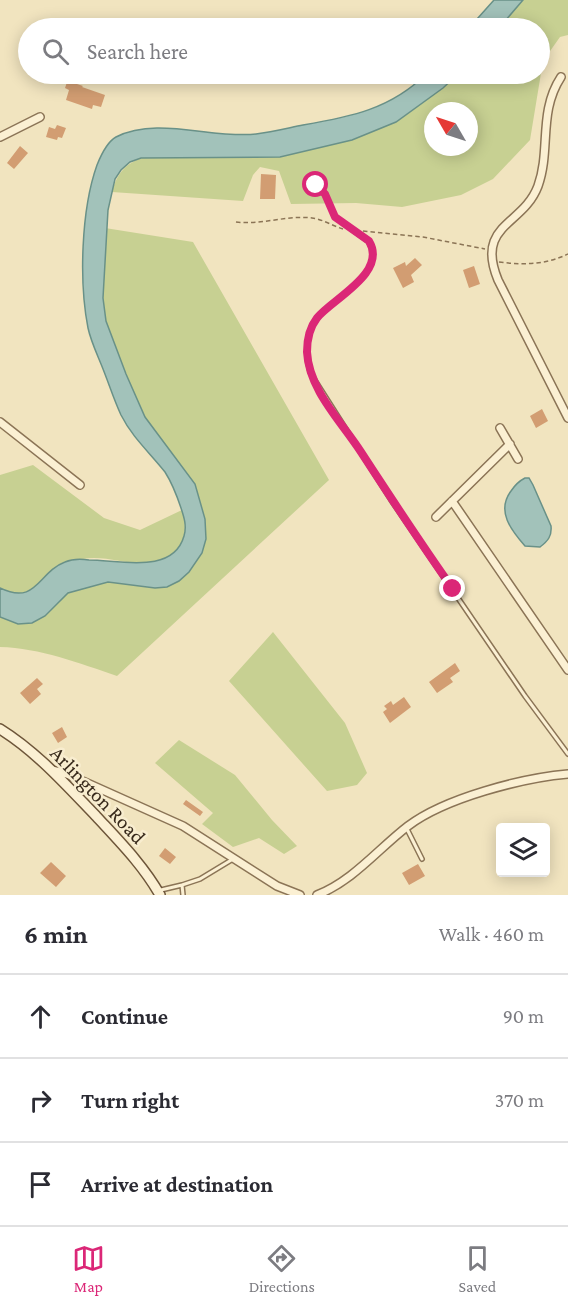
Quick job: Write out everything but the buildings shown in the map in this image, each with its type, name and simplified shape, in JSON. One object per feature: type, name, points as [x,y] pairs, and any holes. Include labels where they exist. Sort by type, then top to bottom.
[{"type":"main road","name":"Arlington Road","points":[[0,729],[24,745],[52,770],[135,858],[159,893]]},
{"type":"street","points":[[561,77],[552,92],[546,120],[538,186],[531,199],[493,241],[492,261],[498,280],[568,418]]},
{"type":"street","points":[[0,137],[40,117]]},
{"type":"street","points":[[0,422],[80,485]]},
{"type":"street","points":[[500,428],[518,459]]},
{"type":"street","points":[[436,517],[510,444]]},
{"type":"street","points":[[452,501],[568,670]]},
{"type":"street","points":[[52,770],[67,774],[183,826],[277,886],[300,895]]},
{"type":"street","points":[[317,895],[339,884],[406,827],[429,813],[451,803],[538,777],[568,774]]},
{"type":"lane","points":[[316,185],[325,194],[335,217],[369,241],[373,255],[356,285],[326,309],[311,327],[307,348],[311,375],[391,500],[519,687],[568,754]]},
{"type":"lane","points":[[406,827],[422,859]]},
{"type":"lane","points":[[159,893],[200,879],[234,858]]},
{"type":"lane","points":[[182,885],[183,895]]},
{"type":"path","points":[[492,261],[523,265],[553,261],[568,255]]},
{"type":"green space","points":[[523,0],[568,0],[568,35],[560,37],[550,51],[550,18],[508,18]]},
{"type":"green space","points":[[447,84],[539,84],[530,140],[493,179],[461,195],[402,207],[356,203],[291,204],[279,171],[260,167],[253,175],[243,201],[112,192],[122,171],[141,158],[279,157],[317,148],[396,122]]},
{"type":"green space","points":[[105,228],[193,242],[329,480],[117,676],[45,653],[0,647],[0,617],[18,624],[56,604],[67,593],[108,582],[155,588],[205,519],[195,484],[145,417],[111,336],[106,321],[103,298]]},
{"type":"green space","points":[[33,465],[104,518],[140,530],[182,510],[185,530],[183,540],[167,558],[156,562],[132,563],[95,558],[83,559],[53,574],[26,593],[16,594],[0,588],[0,475]]},
{"type":"green space","points":[[273,632],[345,723],[367,773],[357,785],[327,791],[229,681]]},
{"type":"green space","points":[[179,740],[235,775],[297,846],[284,854],[259,838],[233,847],[202,824],[213,813],[155,763]]},
{"type":"water","points":[[494,0],[523,0],[508,18],[478,18]]},
{"type":"water","points":[[415,84],[447,84],[396,122],[352,140],[280,157],[141,158],[130,162],[121,170],[115,179],[108,210],[103,298],[106,321],[145,417],[195,484],[205,519],[206,539],[202,553],[189,572],[179,581],[167,587],[155,588],[108,582],[68,593],[45,616],[32,623],[18,624],[0,617],[0,588],[22,593],[30,590],[56,567],[71,560],[129,563],[157,561],[169,556],[178,548],[185,532],[183,515],[172,485],[165,472],[125,423],[88,328],[83,289],[85,224],[97,165],[107,145],[116,137],[149,128],[239,135],[337,119],[369,110],[399,96]]},
{"type":"water","points":[[525,478],[529,478],[533,485],[551,526],[549,538],[540,547],[525,546],[510,527],[505,513],[507,498],[511,491]]},
{"type":"route","points":[[316,185],[325,194],[335,217],[369,241],[373,255],[356,285],[326,309],[311,327],[307,348],[308,367],[314,382],[377,479],[453,589]]}]
